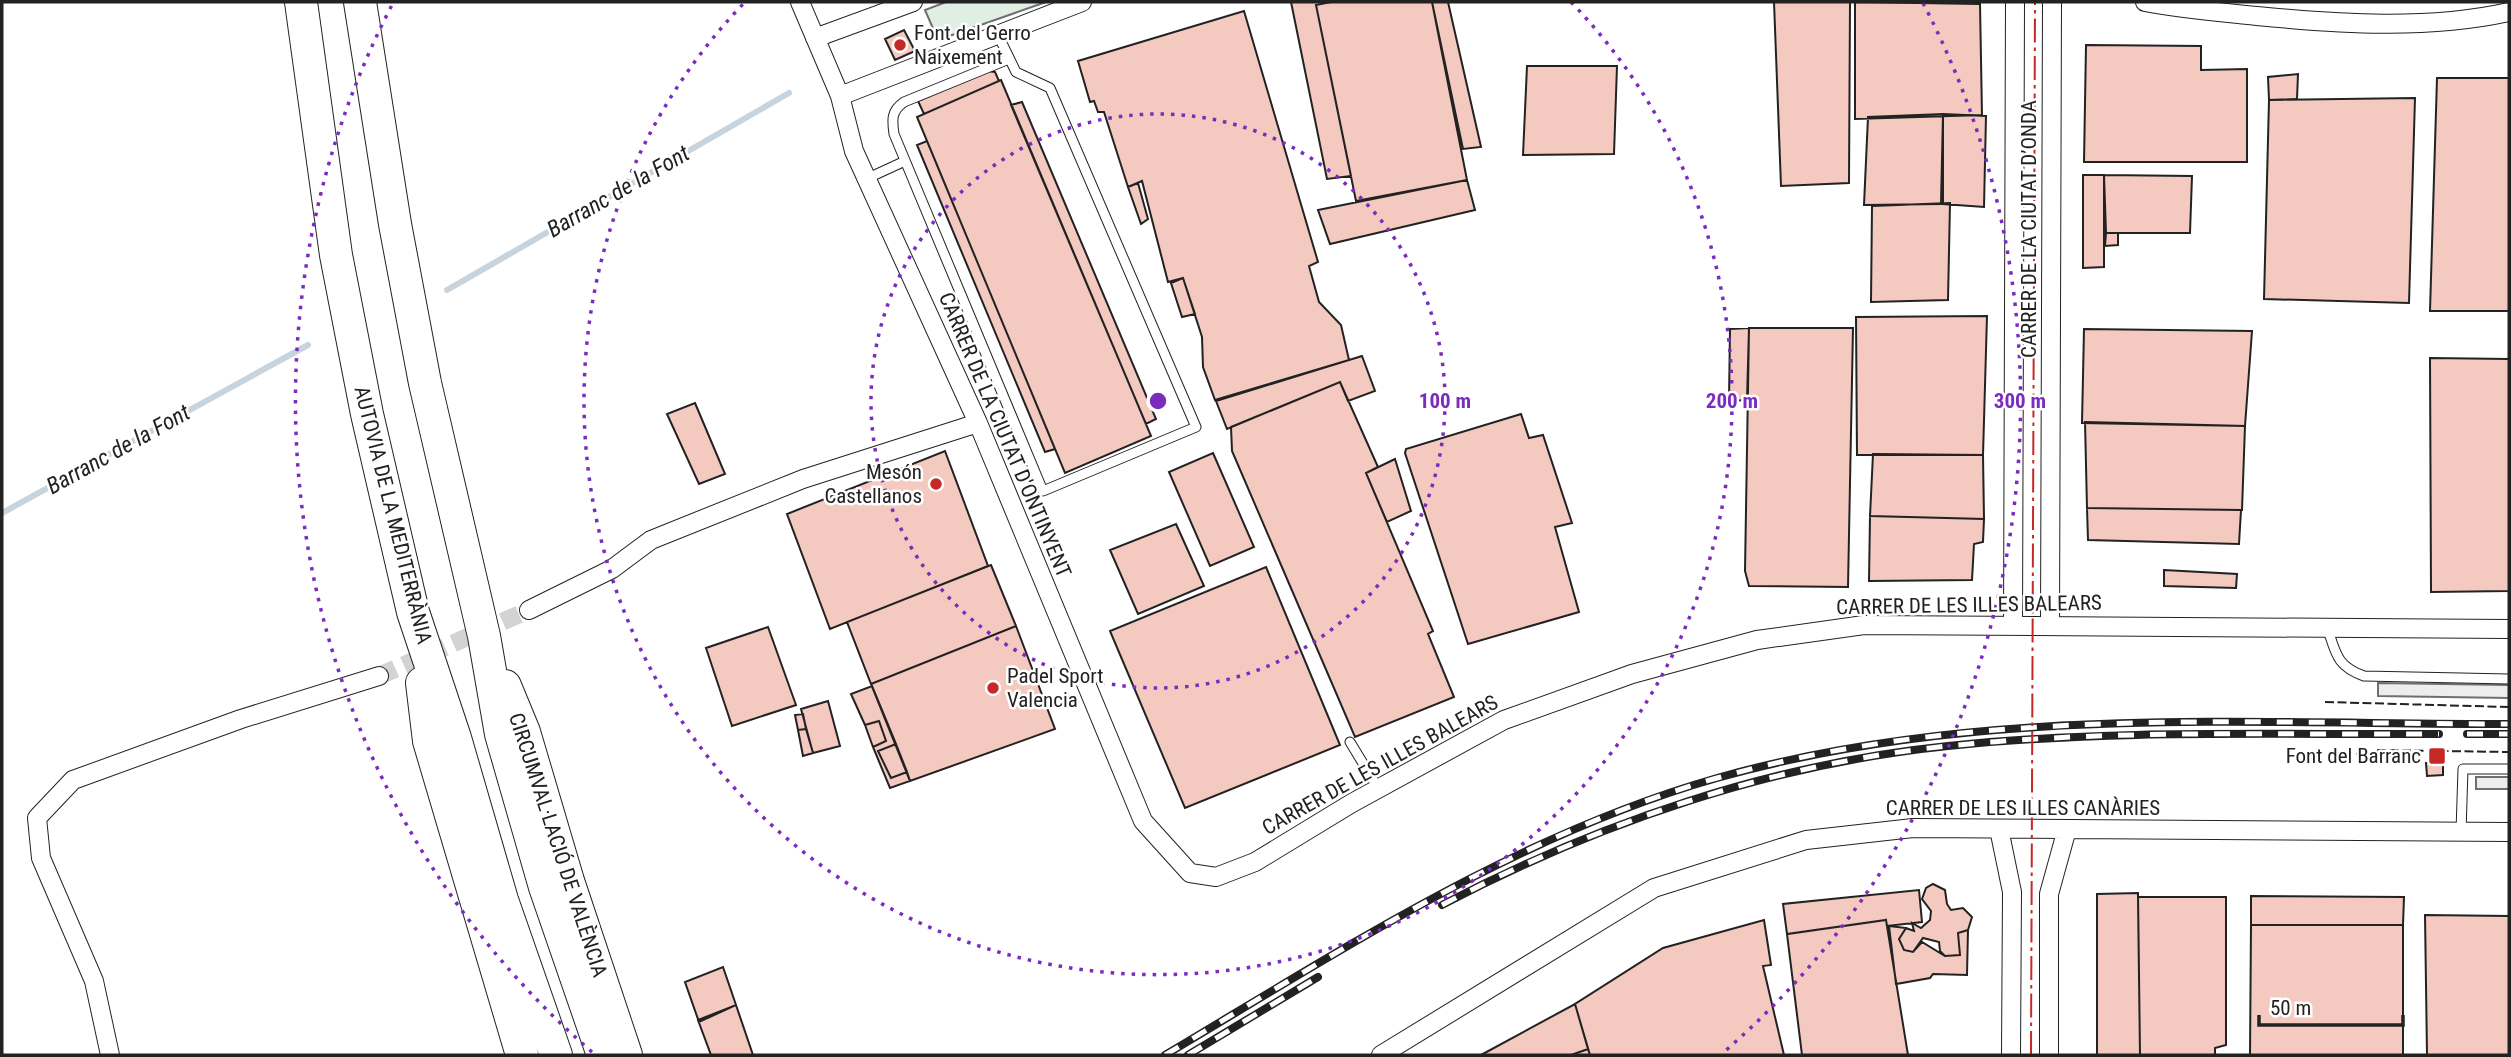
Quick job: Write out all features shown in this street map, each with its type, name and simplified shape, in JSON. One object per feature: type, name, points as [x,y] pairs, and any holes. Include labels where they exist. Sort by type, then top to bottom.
[{"type":"highway","name":"AUTOVIA DE LA MEDITERRÀNIA","points":[[301,2],[336,255],[367,414],[413,612],[455,738],[502,900],[556,1055]]},
{"type":"highway","points":[[360,2],[395,224],[425,383],[484,636],[500,734],[545,887],[603,1055]]},
{"type":"highway","points":[[413,612],[429,741],[522,1055]]},
{"type":"highway","name":"CIRCUMVAL·LACIÓ DE VALÈNCIA","points":[[484,636],[524,732],[568,880],[626,1055]]},
{"type":"street","name":"CARRER DE LA CIUTAT D'ONTINYENT","points":[[800,2],[840,96],[854,151],[978,423],[1143,821],[1190,873]]},
{"type":"street","points":[[815,38],[913,2]]},
{"type":"street","points":[[840,96],[1082,2]]},
{"type":"street","name":"CARRER DE LA CIUTAT D’ONDA","points":[[2013,624],[2015,2]]},
{"type":"street","name":"CARRER DE LA CIUTAT D’ONDA","points":[[2050,624],[2052,2]]},
{"type":"street","points":[[2145,2],[2175,8],[2325,22],[2466,19],[2509,12]]},
{"type":"street","points":[[529,610],[612,569],[651,541],[803,479],[978,423]]},
{"type":"street","name":"CARRER DE LES ILLES BALEARS","points":[[1190,873],[1216,877],[1255,862],[1378,788],[1504,720],[1632,674],[1758,640],[1864,625],[2050,624],[2509,629]]},
{"type":"street","points":[[110,1055],[94,981],[41,858],[37,818],[74,780],[242,719],[379,676]]},
{"type":"street","name":"CARRER DE LES ILLES CANÀRIES","points":[[1381,1055],[1654,888],[1806,840],[1913,828],[2509,832]]},
{"type":"street","points":[[1999,829],[2012,892],[2011,1055]]},
{"type":"street","points":[[2049,1055],[2049,894],[2067,829]]},
{"type":"lane","points":[[997,33],[1016,72],[1050,88],[1196,428],[1043,491],[894,134],[892,118],[896,108],[1009,59]]},
{"type":"lane","points":[[866,178],[905,161]]},
{"type":"lane","points":[[2327,627],[2339,659],[2347,670],[2364,676],[2509,679]]},
{"type":"lane","points":[[1350,742],[1378,788]]},
{"type":"lane","points":[[2461,832],[2463,769],[2509,769]]},
{"type":"green space","points":[[946,2],[1046,2],[938,40],[925,10]]},
{"type":"shaded area","points":[[2378,683],[2509,685],[2509,698],[2378,696]]},
{"type":"shaded area","points":[[2476,777],[2509,777],[2509,789],[2476,789]]},
{"type":"building","points":[[1291,2],[1331,2],[1316,5],[1351,176],[1327,179]]},
{"type":"building","points":[[1331,2],[1432,2],[1467,180],[1356,201],[1316,5]]},
{"type":"building","points":[[1432,2],[1448,2],[1481,147],[1463,149]]},
{"type":"building","points":[[1774,2],[1850,2],[1849,183],[1781,186]]},
{"type":"building","points":[[1855,2],[1980,4],[1982,115],[1855,119]]},
{"type":"building","points":[[1244,11],[1318,262],[1309,266],[1319,302],[1341,325],[1349,360],[1215,400],[1203,367],[1202,337],[1183,278],[1168,282],[1142,181],[1128,187],[1104,112],[1098,112],[1094,101],[1090,102],[1078,61]]},
{"type":"building","name":"Font del Gerro Naixement","points":[[904,30],[915,51],[895,60],[885,39]]},
{"type":"building","points":[[2086,45],[2201,46],[2201,70],[2247,69],[2247,162],[2084,162]]},
{"type":"building","points":[[1527,66],[1617,66],[1614,154],[1523,155]]},
{"type":"building","points":[[988,71],[995,72],[999,81],[924,114],[918,101]]},
{"type":"building","points":[[2298,74],[2297,99],[2269,100],[2268,77]]},
{"type":"building","points":[[2437,78],[2509,78],[2509,311],[2430,311]]},
{"type":"building","points":[[1001,80],[1151,436],[1065,473],[917,117]]},
{"type":"building","points":[[2415,98],[2409,303],[2264,299],[2269,100]]},
{"type":"building","points":[[1022,102],[1156,419],[1146,424],[1011,105]]},
{"type":"building","points":[[1943,114],[1986,116],[1984,207],[1943,204]]},
{"type":"building","points":[[1943,114],[1941,204],[1864,205],[1868,117]]},
{"type":"building","points":[[927,141],[1055,449],[1045,452],[917,145]]},
{"type":"building","points":[[2083,175],[2104,175],[2104,267],[2083,268]]},
{"type":"building","points":[[2104,175],[2192,176],[2190,233],[2106,233]]},
{"type":"building","points":[[1467,180],[1475,210],[1330,244],[1318,210]]},
{"type":"building","points":[[1138,183],[1148,219],[1141,224],[1128,187]]},
{"type":"building","points":[[1950,203],[1948,300],[1871,302],[1872,206]]},
{"type":"building","points":[[2106,233],[2118,233],[2118,245],[2105,246]]},
{"type":"building","points":[[1183,278],[1195,314],[1182,317],[1171,283]]},
{"type":"building","points":[[1987,316],[1983,455],[1857,455],[1856,317]]},
{"type":"building","points":[[1749,328],[1853,328],[1848,587],[1749,586],[1745,571]]},
{"type":"building","points":[[1749,328],[1747,400],[1729,401],[1730,329]]},
{"type":"building","points":[[2084,329],[2252,331],[2245,426],[2082,423]]},
{"type":"building","points":[[1362,356],[1375,391],[1348,401],[1340,382],[1227,429],[1216,401]]},
{"type":"building","points":[[2430,358],[2509,359],[2509,591],[2431,592]]},
{"type":"building","points":[[1340,382],[1378,467],[1366,473],[1433,631],[1428,634],[1454,697],[1355,737],[1232,451],[1231,427]]},
{"type":"building","points":[[695,403],[725,474],[699,484],[667,414]]},
{"type":"building","points":[[1521,414],[1529,438],[1543,435],[1572,523],[1555,527],[1579,612],[1468,644],[1405,453],[1406,449]]},
{"type":"building","points":[[2085,422],[2245,426],[2242,510],[2087,508]]},
{"type":"building","points":[[945,451],[988,566],[830,629],[787,514]]},
{"type":"building","points":[[1213,453],[1254,547],[1210,566],[1169,472]]},
{"type":"building","points":[[1873,454],[1983,455],[1984,519],[1870,516]]},
{"type":"building","points":[[1395,459],[1411,511],[1387,522],[1366,473]]},
{"type":"building","points":[[2087,508],[2241,510],[2239,544],[2088,540]]},
{"type":"building","points":[[1870,516],[1984,519],[1983,542],[1974,544],[1972,580],[1869,581]]},
{"type":"building","points":[[1176,524],[1204,586],[1138,614],[1110,550]]},
{"type":"building","points":[[991,565],[1016,626],[871,684],[847,622]]},
{"type":"building","points":[[1266,567],[1340,745],[1185,808],[1110,631]]},
{"type":"building","points":[[2164,570],[2237,574],[2236,588],[2164,586]]},
{"type":"building","points":[[1016,626],[1055,729],[910,781],[871,684]]},
{"type":"building","points":[[768,627],[796,705],[732,726],[706,648]]},
{"type":"building","points":[[872,686],[896,744],[878,751],[891,778],[907,772],[910,781],[890,788],[873,747],[886,741],[879,721],[865,725],[851,694]]},
{"type":"building","points":[[828,701],[840,746],[813,753],[801,709]]},
{"type":"building","points":[[803,714],[806,729],[798,730],[795,715]]},
{"type":"building","points":[[879,721],[886,741],[873,747],[865,725]]},
{"type":"building","points":[[806,729],[813,753],[803,756],[798,730]]},
{"type":"building","points":[[896,744],[907,772],[891,778],[878,751]]},
{"type":"building","points":[[2443,762],[2443,775],[2427,776],[2426,763]]},
{"type":"building","points":[[1933,884],[1945,890],[1947,904],[1951,910],[1963,908],[1972,917],[1968,930],[1958,933],[1960,955],[1945,956],[1940,951],[1939,942],[1923,938],[1913,952],[1904,950],[1899,939],[1906,928],[1914,931],[1912,923],[1921,928],[1930,920],[1931,911],[1922,899],[1926,888]]},
{"type":"building","points":[[1919,890],[1922,922],[1887,926],[1886,920],[1787,934],[1783,904]]},
{"type":"building","points":[[2138,893],[2140,1055],[2097,1055],[2097,894]]},
{"type":"building","points":[[2251,896],[2404,897],[2403,925],[2251,925]]},
{"type":"building","points":[[2138,897],[2226,897],[2226,1045],[2215,1048],[2215,1055],[2140,1055]]},
{"type":"building","points":[[2425,915],[2509,916],[2509,1055],[2427,1055]]},
{"type":"building","points":[[1764,920],[1771,965],[1763,966],[1784,1055],[1590,1055],[1575,1004],[1663,948]]},
{"type":"building","points":[[1886,920],[1908,1055],[1802,1055],[1787,934]]},
{"type":"building","points":[[2251,925],[2403,925],[2403,1055],[2250,1055]]},
{"type":"building","points":[[1889,926],[1906,928],[1899,939],[1904,950],[1913,952],[1922,942],[1945,956],[1960,955],[1958,933],[1968,930],[1967,975],[1933,974],[1930,978],[1896,984]]},
{"type":"building","points":[[723,967],[736,1005],[699,1022],[685,982]]},
{"type":"building","points":[[1575,1004],[1588,1049],[1571,1055],[1481,1055]]},
{"type":"building","points":[[736,1005],[753,1055],[711,1055],[698,1020]]},
{"type":"building","points":[[1588,1049],[1590,1055],[1571,1055]]},
{"type":"waterway","name":"Barranc de la Font","points":[[447,290],[789,93]]},
{"type":"waterway","name":"Barranc de la Font","points":[[2,513],[308,345]]},
{"type":"tunnel","points":[[379,676],[529,610]]},
{"type":"railway","points":[[1165,1055],[1365,936],[1501,863],[1643,802],[1717,778],[1814,755],[1912,739],[2011,729],[2210,722],[2509,724]]},
{"type":"railway","points":[[1442,905],[1501,875],[1624,823],[1751,783],[1882,755],[1948,746],[2071,737],[2439,734]]},
{"type":"railway","points":[[2467,734],[2509,734]]},
{"type":"railway","points":[[1188,1055],[1318,977]]},
{"type":"fence","points":[[2325,702],[2509,707]]},
{"type":"fence","points":[[2331,754],[2378,754],[2378,750],[2509,752]]},
{"type":"power","points":[[2031,1055],[2035,2]]},
{"type":"place","name":"Font del Gerro Naixement","points":[[900,45]]},
{"type":"place","name":"Mesón Castellanos","points":[[936,484]]},
{"type":"place","name":"Padel Sport Valencia","points":[[993,688]]},
{"type":"place","name":"Font del Barranc","points":[[2437,756]]}]
